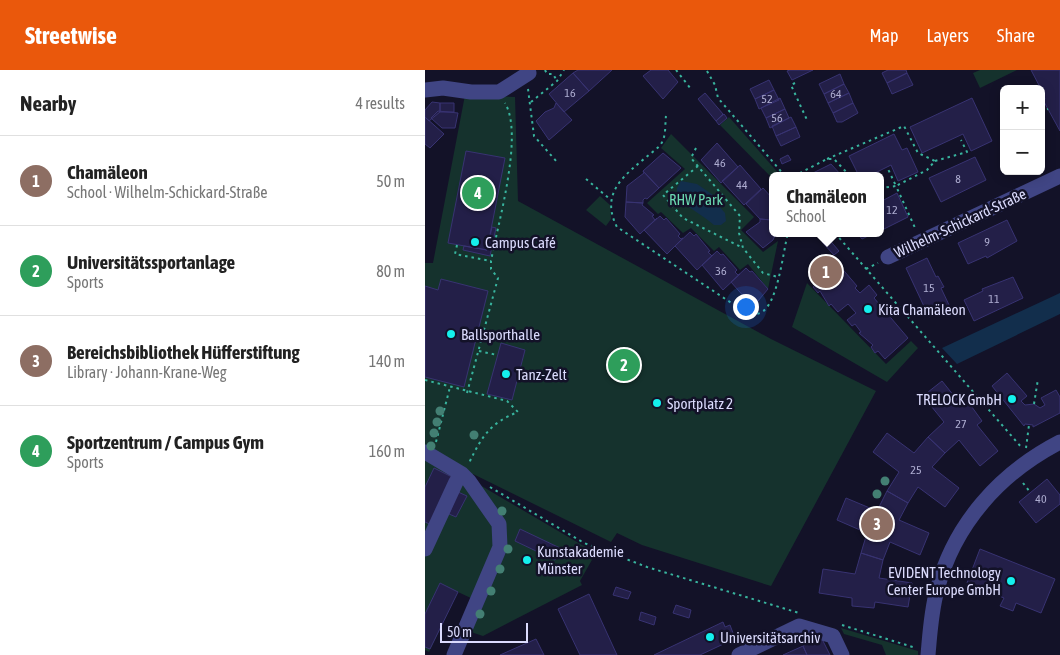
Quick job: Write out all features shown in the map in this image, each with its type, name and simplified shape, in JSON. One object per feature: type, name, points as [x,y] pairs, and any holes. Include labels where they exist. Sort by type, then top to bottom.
[{"type":"street","points":[[425,90],[443,88],[471,92],[499,92],[526,75]]},
{"type":"street","name":"Wilhelm-Schickard-Straße","points":[[888,257],[1060,176]]},
{"type":"street","points":[[928,653],[937,591],[950,550],[969,519],[988,495],[1029,454],[1060,442]]},
{"type":"street","points":[[428,454],[462,474],[499,524],[501,536],[500,548],[454,655]]},
{"type":"street","points":[[425,549],[456,482],[462,474]]},
{"type":"street","points":[[739,655],[799,626],[833,636],[842,655]]},
{"type":"path","points":[[545,70],[547,74],[553,74],[557,81]]},
{"type":"path","points":[[531,102],[557,81],[564,70]]},
{"type":"path","points":[[676,70],[691,89]]},
{"type":"path","points":[[707,71],[715,85],[718,98],[782,172]]},
{"type":"path","points":[[526,75],[534,136],[557,162]]},
{"type":"path","points":[[795,83],[791,85],[807,120]]},
{"type":"path","points":[[468,392],[498,278],[491,269],[491,261],[512,150],[510,111],[499,92]]},
{"type":"path","points":[[666,116],[664,139],[659,147],[620,180],[614,189],[612,200],[613,220],[617,227],[745,312],[760,313],[768,306],[774,295],[787,237]]},
{"type":"path","points":[[802,172],[827,159],[904,126],[918,153],[935,161]]},
{"type":"path","points":[[884,188],[896,186],[927,170],[935,161],[967,152],[961,140]]},
{"type":"path","points":[[696,148],[691,158],[740,216],[739,233],[743,248],[763,274],[778,277]]},
{"type":"path","points":[[827,159],[835,159],[843,165],[847,172]]},
{"type":"path","points":[[698,166],[663,195],[683,218],[743,248]]},
{"type":"path","points":[[888,169],[921,241]]},
{"type":"path","points":[[586,179],[612,200]]},
{"type":"path","points":[[839,237],[1029,454]]},
{"type":"path","points":[[457,245],[455,254],[491,261]]},
{"type":"path","points":[[479,350],[497,355]]},
{"type":"path","points":[[1033,404],[1038,379]]},
{"type":"path","points":[[425,380],[507,401],[518,412],[502,418],[482,436],[462,474]]},
{"type":"path","points":[[428,454],[451,386]]},
{"type":"path","points":[[1029,425],[1029,454]]},
{"type":"path","points":[[1021,481],[1030,492]]},
{"type":"path","points":[[484,483],[584,543],[647,567],[808,615]]},
{"type":"path","points":[[836,624],[928,653]]},
{"type":"green space","points":[[980,70],[1017,70],[980,88],[973,73]]},
{"type":"green space","points":[[465,95],[515,97],[518,201],[771,339],[876,391],[771,586],[642,545],[617,533],[611,542],[473,474],[468,485],[494,523],[497,537],[473,599],[458,592],[429,652],[425,650],[425,263],[433,263]]},
{"type":"green space","points":[[729,117],[777,172],[769,172],[769,175],[720,125]]},
{"type":"green space","name":"RHW Park","points":[[671,134],[754,217],[741,230],[763,252],[778,241],[768,289],[748,264],[740,270],[719,247],[714,251],[691,228],[683,233],[661,212],[658,214],[647,203],[685,169],[661,148]]},
{"type":"green space","points":[[600,196],[610,205],[611,219],[606,226],[586,210]]},
{"type":"green space","points":[[807,283],[886,364],[911,341],[918,348],[887,382],[792,327]]},
{"type":"green space","points":[[480,485],[582,545],[597,551],[580,581],[582,585],[483,636],[471,632],[503,551]]},
{"type":"green space","points":[[841,628],[918,651],[918,655],[886,655],[882,645],[844,634]]},
{"type":"water","points":[[681,181],[697,184],[713,195],[717,204],[725,213],[726,221],[721,225],[714,225],[681,201],[677,196],[677,188]]},
{"type":"water","points":[[1060,293],[1060,314],[957,364],[942,348]]},
{"type":"building","points":[[578,70],[612,70],[589,91],[573,73]]},
{"type":"building","points":[[651,70],[668,70],[678,82],[663,99],[643,76]]},
{"type":"building","points":[[813,70],[792,80],[787,71]]},
{"type":"building","points":[[888,70],[906,70],[907,73],[887,83],[882,73]]},
{"type":"building","points":[[1031,70],[1060,70],[1060,131],[1045,104],[1045,85],[1039,85]]},
{"type":"building","points":[[573,73],[589,91],[564,112],[549,94]]},
{"type":"building","points":[[907,73],[913,85],[892,94],[887,83]]},
{"type":"building","points":[[840,74],[844,84],[824,94],[819,84]]},
{"type":"building","points":[[769,80],[774,90],[755,99],[750,89]]},
{"type":"building","points":[[844,84],[849,93],[828,103],[824,94]]},
{"type":"building","points":[[774,90],[779,100],[759,109],[755,99]]},
{"type":"building","points":[[705,93],[723,114],[716,121],[698,99]]},
{"type":"building","points":[[849,93],[853,103],[833,113],[828,103]]},
{"type":"building","points":[[780,98],[785,109],[766,118],[761,108]]},
{"type":"building","points":[[972,98],[992,141],[971,151],[963,134],[922,153],[910,127]]},
{"type":"building","points":[[432,102],[440,103],[440,112],[429,121],[425,117],[425,110]]},
{"type":"building","points":[[440,103],[454,103],[454,112],[440,112]]},
{"type":"building","points":[[556,103],[572,120],[549,140],[536,121],[545,112],[554,108]]},
{"type":"building","points":[[853,103],[858,113],[842,122],[837,122],[833,113]]},
{"type":"building","points":[[785,109],[789,118],[770,128],[766,118]]},
{"type":"building","points":[[438,111],[458,113],[455,128],[442,128],[431,118]]},
{"type":"building","points":[[724,114],[727,118],[719,125],[716,121]]},
{"type":"building","points":[[425,117],[444,134],[430,148],[425,144]]},
{"type":"building","points":[[791,117],[796,127],[776,136],[772,126]]},
{"type":"building","points":[[796,127],[800,137],[781,146],[776,136]]},
{"type":"building","points":[[894,134],[902,150],[907,148],[918,172],[898,181],[891,165],[877,172],[857,172],[849,156]]},
{"type":"building","points":[[717,143],[738,167],[721,183],[701,160]]},
{"type":"building","points":[[466,151],[505,158],[487,250],[448,243]]},
{"type":"building","points":[[663,153],[681,168],[659,188],[643,171]]},
{"type":"building","points":[[788,155],[791,160],[782,164],[780,159]]},
{"type":"building","points":[[975,157],[986,180],[941,202],[929,178]]},
{"type":"building","points":[[831,164],[838,172],[815,172]]},
{"type":"building","points":[[740,165],[761,189],[744,205],[722,181]]},
{"type":"building","points":[[643,171],[659,188],[647,199],[645,198],[643,203],[626,202],[627,186],[644,173]]},
{"type":"building","points":[[763,188],[769,195],[769,220],[760,219],[746,204]]},
{"type":"building","points":[[897,193],[908,217],[884,229],[884,200]]},
{"type":"building","points":[[626,202],[643,203],[642,205],[654,215],[652,216],[655,220],[640,234],[625,217]]},
{"type":"building","points":[[660,216],[664,220],[666,218],[680,234],[678,236],[681,239],[683,238],[667,254],[644,230]]},
{"type":"building","points":[[760,219],[769,220],[769,237],[774,237],[763,248],[746,232],[760,222]]},
{"type":"building","points":[[1007,220],[1017,241],[987,258],[986,256],[968,264],[958,243]]},
{"type":"building","points":[[492,227],[496,228],[490,256],[463,250],[464,246],[487,250]]},
{"type":"building","points":[[690,232],[694,236],[696,234],[712,256],[697,270],[675,246]]},
{"type":"building","points":[[827,237],[839,251],[834,255],[822,242]]},
{"type":"building","points":[[717,251],[721,255],[723,254],[737,270],[735,272],[738,275],[740,274],[723,290],[702,265]]},
{"type":"building","points":[[927,258],[936,277],[938,276],[944,287],[941,288],[950,307],[929,317],[906,268]]},
{"type":"building","name":"Kita Chamäleon","points":[[839,265],[857,286],[855,288],[860,293],[869,285],[877,295],[874,298],[908,338],[885,359],[878,351],[875,353],[871,347],[873,345],[859,333],[861,332],[855,324],[852,326],[847,320],[856,313],[848,304],[838,312],[831,304],[829,306],[820,291],[818,293],[813,287]]},
{"type":"building","points":[[746,268],[750,272],[752,271],[768,289],[753,307],[731,282]]},
{"type":"building","points":[[1013,277],[1023,298],[974,321],[964,300],[983,291],[982,289]]},
{"type":"building","name":"Ballsporthalle","points":[[441,279],[488,291],[464,387],[425,377],[425,286],[438,290]]},
{"type":"building","name":"Tanz-Zelt","points":[[501,343],[525,350],[512,400],[487,394]]},
{"type":"building","name":"TRELOCK GmbH","points":[[1007,373],[1027,396],[1021,401],[1025,405],[1034,404],[1040,408],[1045,405],[1041,398],[1056,390],[1060,397],[1060,413],[1033,427],[1033,425],[1025,424],[1024,426],[992,386]]},
{"type":"building","points":[[942,381],[963,407],[969,403],[982,421],[977,425],[998,451],[980,466],[959,440],[945,453],[928,437],[944,422],[923,396]]},
{"type":"building","points":[[887,433],[914,453],[928,437],[945,453],[932,467],[959,488],[945,507],[918,487],[908,503],[887,491],[899,472],[873,452]]},
{"type":"building","points":[[434,468],[454,478],[432,525],[425,522],[425,487]]},
{"type":"building","points":[[1047,479],[1060,495],[1060,504],[1036,523],[1019,502]]},
{"type":"building","points":[[887,491],[908,503],[899,520],[929,533],[920,555],[890,542],[883,560],[861,553],[867,533],[837,520],[846,498],[877,511]]},
{"type":"building","points":[[458,492],[467,496],[456,517],[449,514]]},
{"type":"building","points":[[520,529],[560,548],[555,560],[515,541]]},
{"type":"building","name":"EVIDENT Technology Center Europe GmbH","points":[[980,549],[1055,579],[1041,613],[1016,603],[1013,611],[1000,606],[1004,598],[967,583]]},
{"type":"building","points":[[861,553],[883,560],[879,578],[912,583],[908,607],[875,602],[874,608],[852,606],[852,598],[819,593],[823,569],[855,574]]},
{"type":"building","points":[[440,583],[458,592],[430,649],[425,647],[425,614]]},
{"type":"building","points":[[616,587],[631,592],[628,599],[613,595]]},
{"type":"building","points":[[589,594],[617,655],[580,655],[558,609]]},
{"type":"building","points":[[676,605],[691,610],[689,618],[673,613]]},
{"type":"building","points":[[641,612],[656,617],[654,625],[639,620]]},
{"type":"building","name":"Universitätsarchiv","points":[[723,622],[725,627],[730,625],[733,633],[729,635],[732,640],[700,655],[654,655]]},
{"type":"building","points":[[821,637],[830,655],[807,655],[803,646]]},
{"type":"building","points":[[536,639],[544,655],[500,655]]},
{"type":"building","points":[[803,646],[807,655],[783,655]]},
{"type":"place","name":"Sportzentrum / Campus Gym","points":[[478,193]]},
{"type":"place","name":"Campus Café","points":[[475,242]]},
{"type":"place","name":"Chamäleon","points":[[826,272]]},
{"type":"place","name":"Kita Chamäleon","points":[[868,309]]},
{"type":"place","name":"Ballsporthalle","points":[[451,334]]},
{"type":"place","name":"Universitätssportanlage","points":[[624,365]]},
{"type":"place","name":"Tanz-Zelt","points":[[506,374]]},
{"type":"place","name":"TRELOCK GmbH","points":[[1012,399]]},
{"type":"place","name":"Sportplatz 2","points":[[657,403]]},
{"type":"place","name":"Bereichsbibliothek Hüfferstiftung","points":[[877,524]]},
{"type":"place","name":"Kunstakademie Münster","points":[[527,560]]},
{"type":"place","name":"EVIDENT Technology Center Europe GmbH","points":[[1011,581]]},
{"type":"place","name":"Universitätsarchiv","points":[[710,637]]}]
